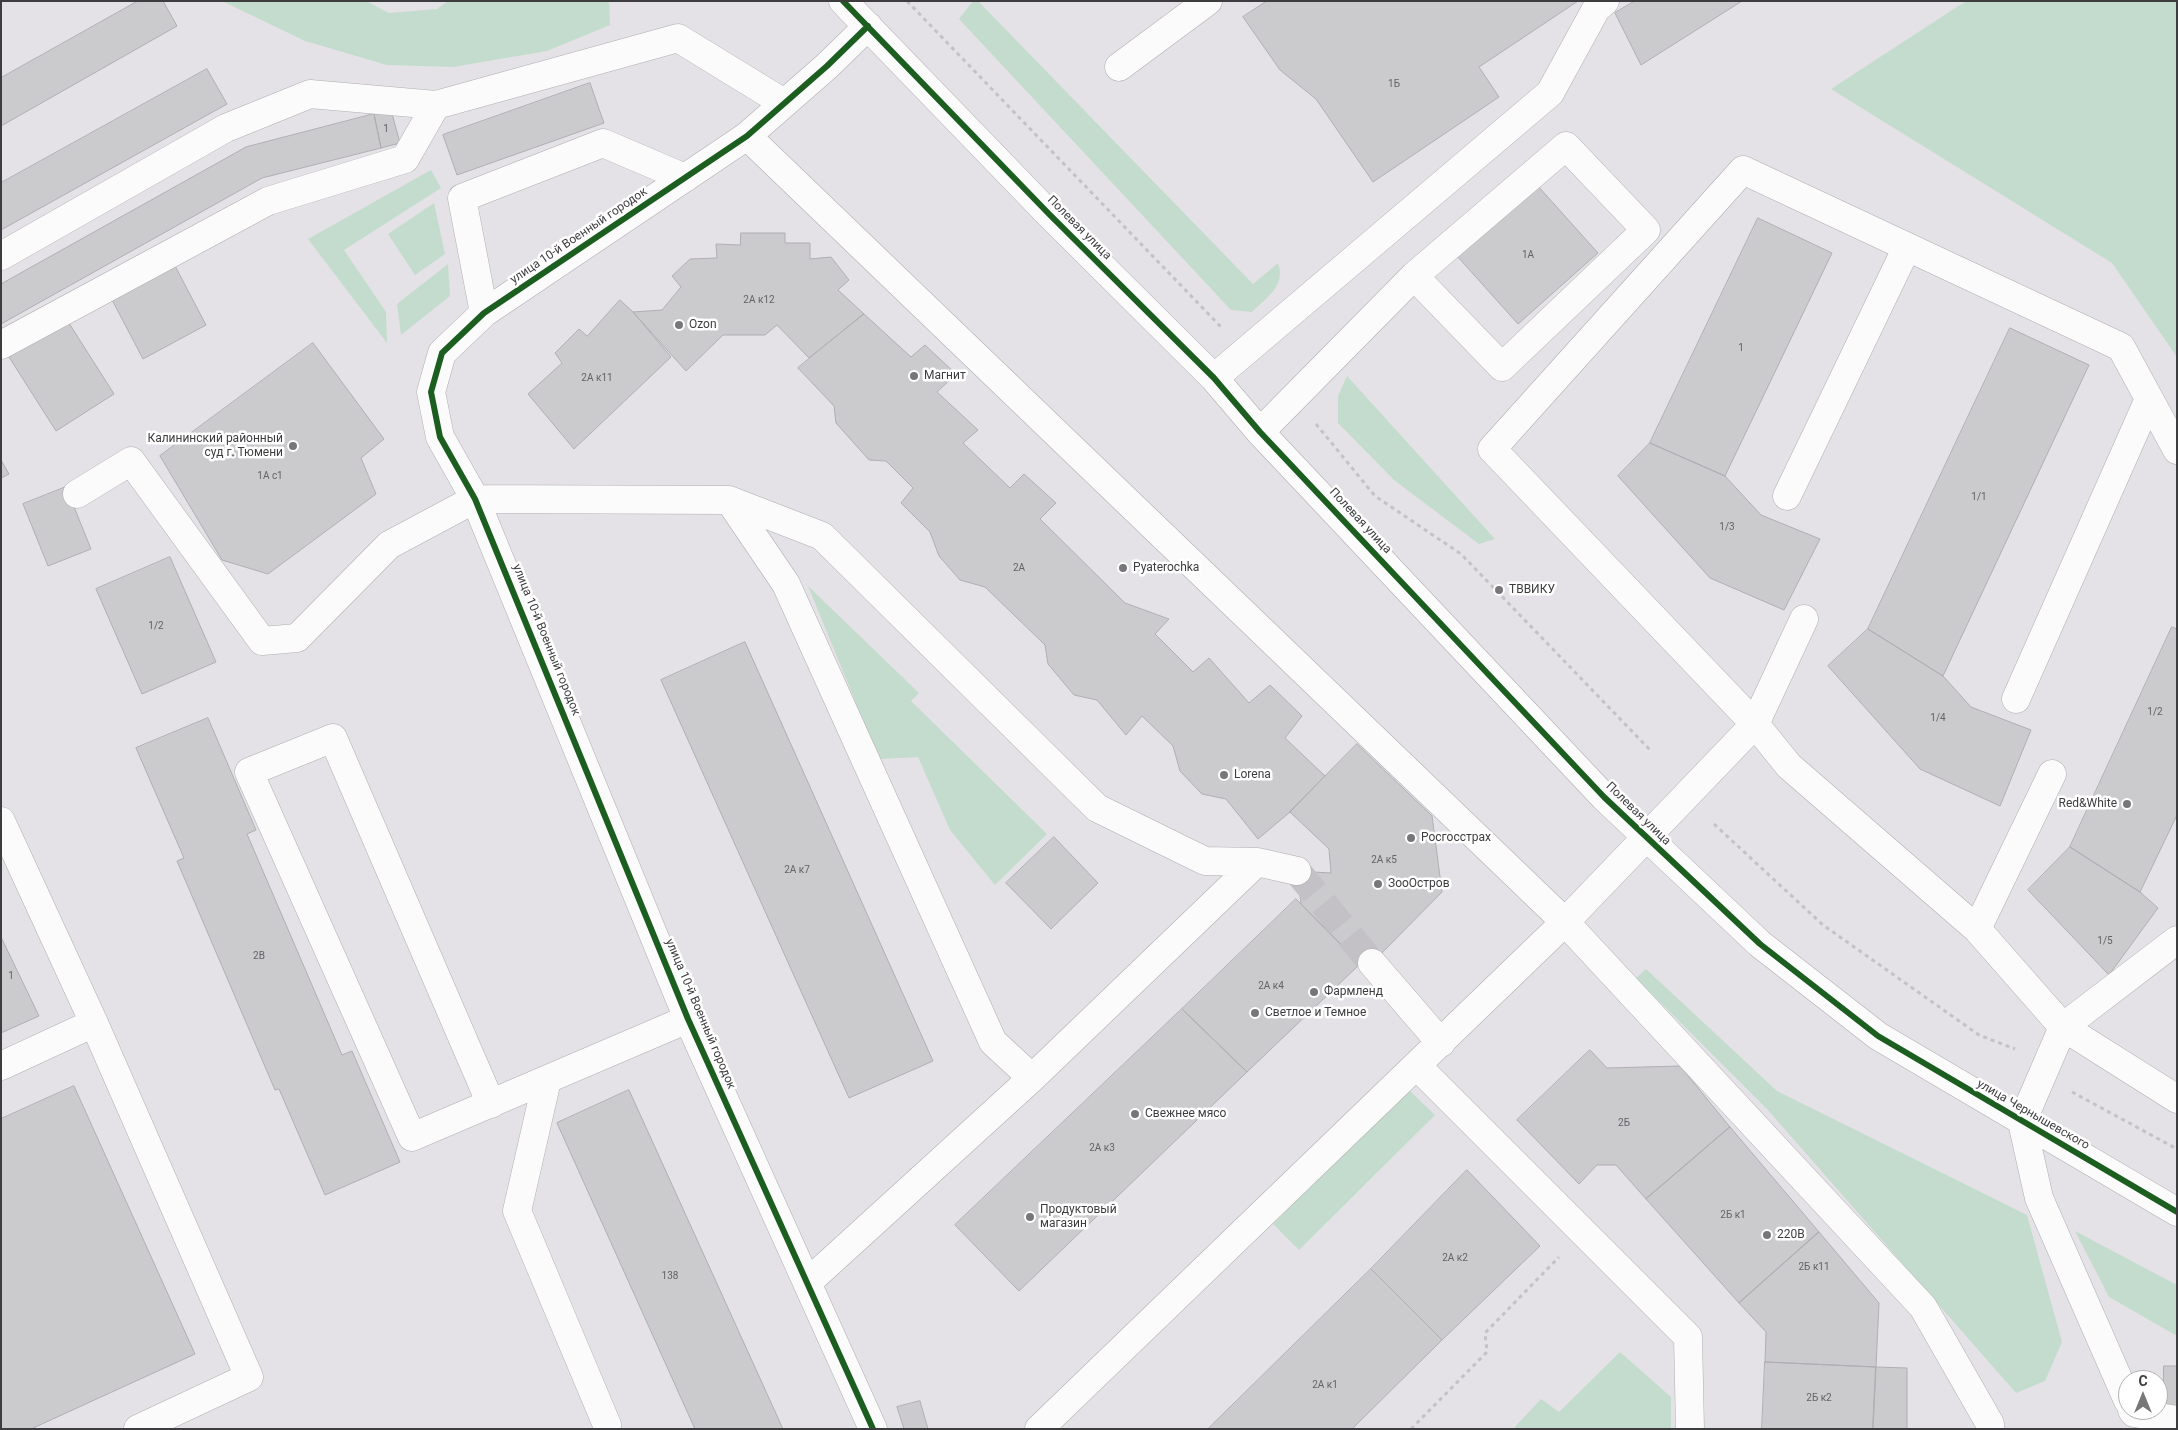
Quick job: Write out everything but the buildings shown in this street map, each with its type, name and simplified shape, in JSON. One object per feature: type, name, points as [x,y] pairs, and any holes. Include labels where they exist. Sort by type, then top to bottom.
[{"type":"street","name":"Полевая улица","points":[[843,1],[1049,214],[1214,378],[1260,432],[1597,789],[1646,838],[1760,944],[1878,1036]]},
{"type":"street","points":[[1119,68],[1208,1]]},
{"type":"street","points":[[1214,378],[1550,93],[1596,9],[1605,1]]},
{"type":"street","name":"улица 10-й Военный городок","points":[[868,26],[827,66],[747,136],[484,313],[442,353],[431,392],[440,437],[475,499],[688,1019],[873,1429]]},
{"type":"street","points":[[1,256],[226,128],[310,94],[436,104],[678,38],[784,103]]},
{"type":"street","points":[[1,345],[268,201],[405,159],[436,104]]},
{"type":"street","points":[[747,136],[1565,922],[1923,1307],[1990,1424],[1990,1429]]},
{"type":"street","points":[[484,313],[462,198],[603,143],[685,178]]},
{"type":"street","points":[[1260,432],[1414,276],[1566,146],[1646,230],[1502,366],[1414,276]]},
{"type":"street","points":[[2177,450],[2121,347],[1743,170],[1492,449],[1755,724],[1789,766],[1977,929],[2063,1028],[2177,1099]]},
{"type":"street","points":[[1787,496],[1907,247]]},
{"type":"street","points":[[2016,699],[2149,399]]},
{"type":"street","points":[[77,494],[131,461],[262,641],[297,638],[390,545],[475,499],[729,500],[822,536],[1097,808],[1205,861],[1257,862],[1297,871]]},
{"type":"street","points":[[729,500],[786,584],[994,1042],[1032,1078]]},
{"type":"street","points":[[1039,1429],[1442,1043],[1565,922],[1755,724],[1804,619]]},
{"type":"street","points":[[491,1104],[333,738],[249,772],[412,1137],[491,1104],[688,1019]]},
{"type":"street","points":[[1977,929],[2052,774]]},
{"type":"street","points":[[1,821],[94,1024],[249,1377],[138,1429]]},
{"type":"street","points":[[807,1284],[1032,1078],[1257,862]]},
{"type":"street","points":[[2118,1378],[2039,1198],[2022,1122],[2063,1028],[2177,940]]},
{"type":"street","points":[[1372,963],[1442,1043]]},
{"type":"street","points":[[1,1066],[94,1024]]},
{"type":"street","name":"улица Чернышевского","points":[[1878,1036],[2177,1212]]},
{"type":"street","points":[[1417,1066],[1688,1337],[1690,1429]]},
{"type":"street","points":[[547,1080],[518,1211],[607,1425]]},
{"type":"path","points":[[1714,824],[1823,925],[1979,1035],[2048,1062],[2071,1092],[2177,1149]]},
{"type":"path","points":[[1411,1429],[1487,1352],[1485,1333],[1561,1255]]},
{"type":"green space","points":[[222,1],[366,1],[389,13],[437,9],[448,1],[609,1],[610,25],[547,51],[453,67],[387,65],[305,41]]},
{"type":"green space","points":[[973,1],[978,1],[1253,284],[1278,263],[1279,278],[1277,285],[1269,296],[1252,312],[1231,310],[959,19]]},
{"type":"green space","points":[[1966,1],[2177,1],[2177,357],[2112,263],[1831,89]]},
{"type":"green space","points":[[431,170],[441,188],[344,250],[386,312],[387,343],[308,239]]},
{"type":"green space","points":[[434,203],[445,254],[415,275],[388,234]]},
{"type":"green space","points":[[448,264],[450,296],[401,335],[397,304]]},
{"type":"green space","points":[[1347,376],[1495,539],[1479,544],[1394,480],[1338,423],[1338,396]]},
{"type":"green space","points":[[808,586],[919,693],[911,701],[1047,834],[995,885],[950,830],[918,757],[879,759]]},
{"type":"green space","points":[[1646,969],[1777,1091],[2027,1215],[2062,1342],[2045,1381],[2016,1393],[1767,1109],[1636,978]]},
{"type":"green space","points":[[1409,1090],[1435,1115],[1299,1250],[1273,1224]]},
{"type":"green space","points":[[2075,1231],[2177,1285],[2177,1336],[2109,1297]]},
{"type":"green space","points":[[1620,1352],[1671,1397],[1671,1429],[1513,1429],[1541,1399],[1559,1412]]},
{"type":"tunnel","points":[[1297,871],[1372,963]]},
{"type":"cycle path","points":[[843,1],[1049,214],[1214,378],[1260,432],[1604,797],[1760,944],[1878,1036],[2177,1212]]},
{"type":"cycle path","points":[[868,26],[827,66],[747,136],[484,313],[442,353],[431,392],[440,437],[475,499],[688,1019],[873,1429]]},
{"type":"place","name":"Ozon","points":[[679,325]]},
{"type":"place","name":"Магнит","points":[[914,376]]},
{"type":"place","name":"Калининский районный суд г. Тюмени","points":[[293,446]]},
{"type":"place","name":"Pyaterochka","points":[[1123,568]]},
{"type":"place","name":"ТВВИКУ","points":[[1499,590]]},
{"type":"place","name":"Lorena","points":[[1224,775]]},
{"type":"place","name":"Red&White","points":[[2127,804]]},
{"type":"place","name":"Росгосстрах","points":[[1411,838]]},
{"type":"place","name":"ЗооОстров","points":[[1378,884]]},
{"type":"place","name":"Фармленд","points":[[1314,992]]},
{"type":"place","name":"Светлое и Темное","points":[[1255,1013]]},
{"type":"place","name":"Свежнее мясо","points":[[1135,1114]]},
{"type":"place","name":"Продуктовый магазин","points":[[1030,1217]]},
{"type":"place","name":"220В","points":[[1767,1235]]}]
